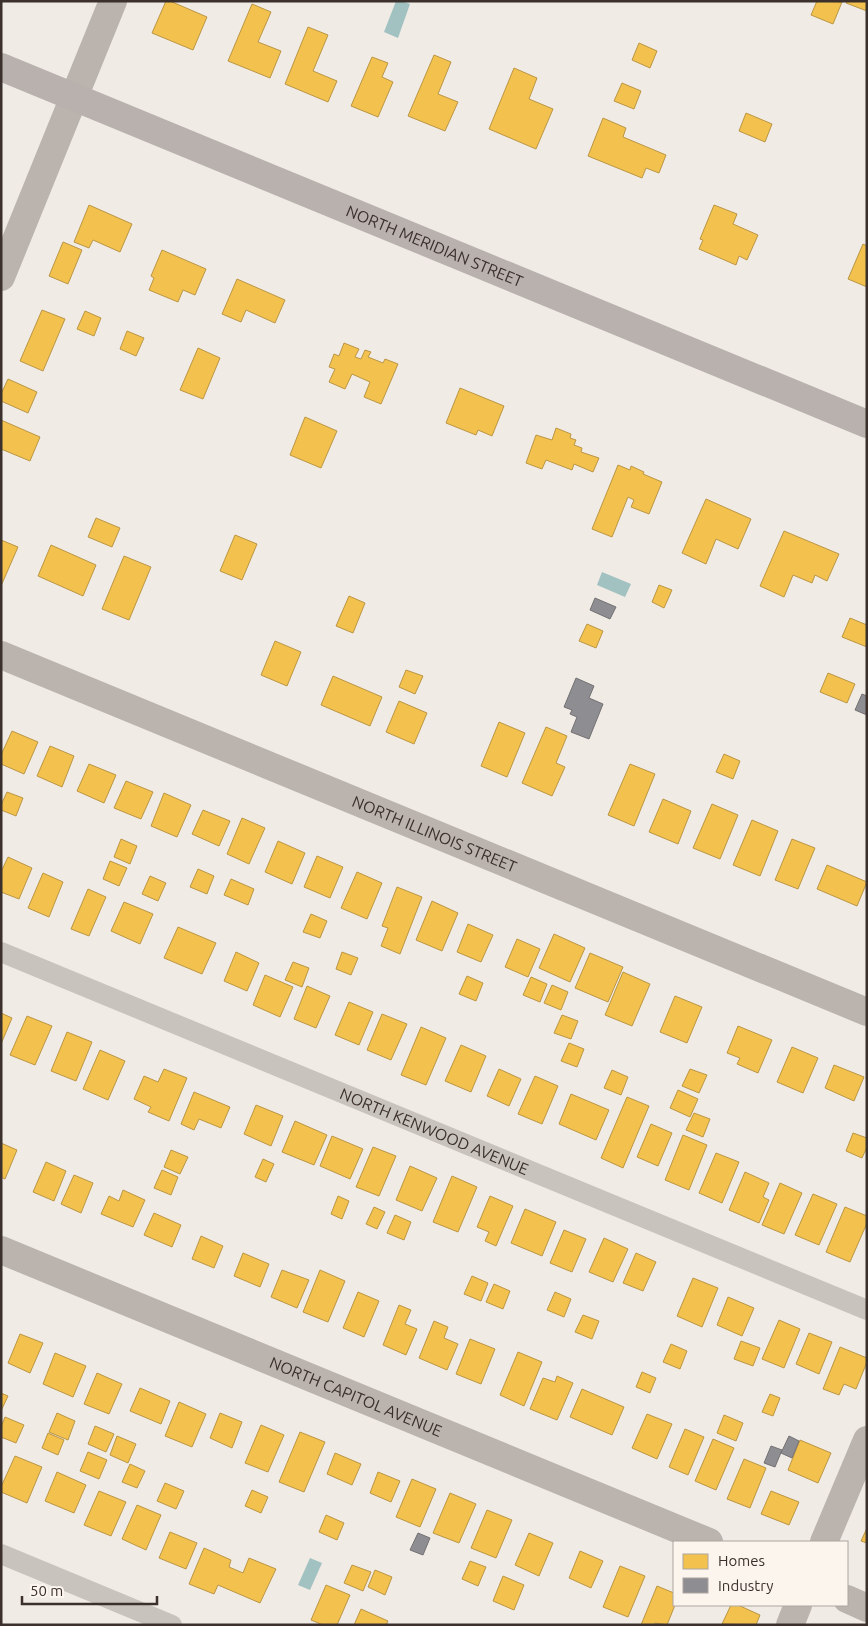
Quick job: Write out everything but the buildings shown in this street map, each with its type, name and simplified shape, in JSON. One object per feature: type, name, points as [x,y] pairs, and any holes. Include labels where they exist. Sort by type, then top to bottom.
[{"type":"main road","name":"NORTH MERIDIAN STREET","points":[[1,67],[867,424]]},
{"type":"street","points":[[1,278],[113,1]]},
{"type":"street","name":"NORTH ILLINOIS STREET","points":[[1,655],[867,1012]]},
{"type":"street","name":"NORTH KENWOOD AVENUE","points":[[1,952],[867,1310]]},
{"type":"street","name":"NORTH CAPITOL AVENUE","points":[[1,1250],[708,1541]]},
{"type":"street","points":[[824,1541],[867,1440]]},
{"type":"street","points":[[1,1554],[172,1625]]},
{"type":"street","points":[[848,1599],[867,1608]]},
{"type":"street","points":[[790,1625],[798,1606]]},
{"type":"water","points":[[396,1],[410,4],[398,38],[384,32]]},
{"type":"water","points":[[602,572],[631,584],[625,597],[597,585]]},
{"type":"water","points":[[310,1558],[322,1563],[310,1590],[298,1585]]}]
